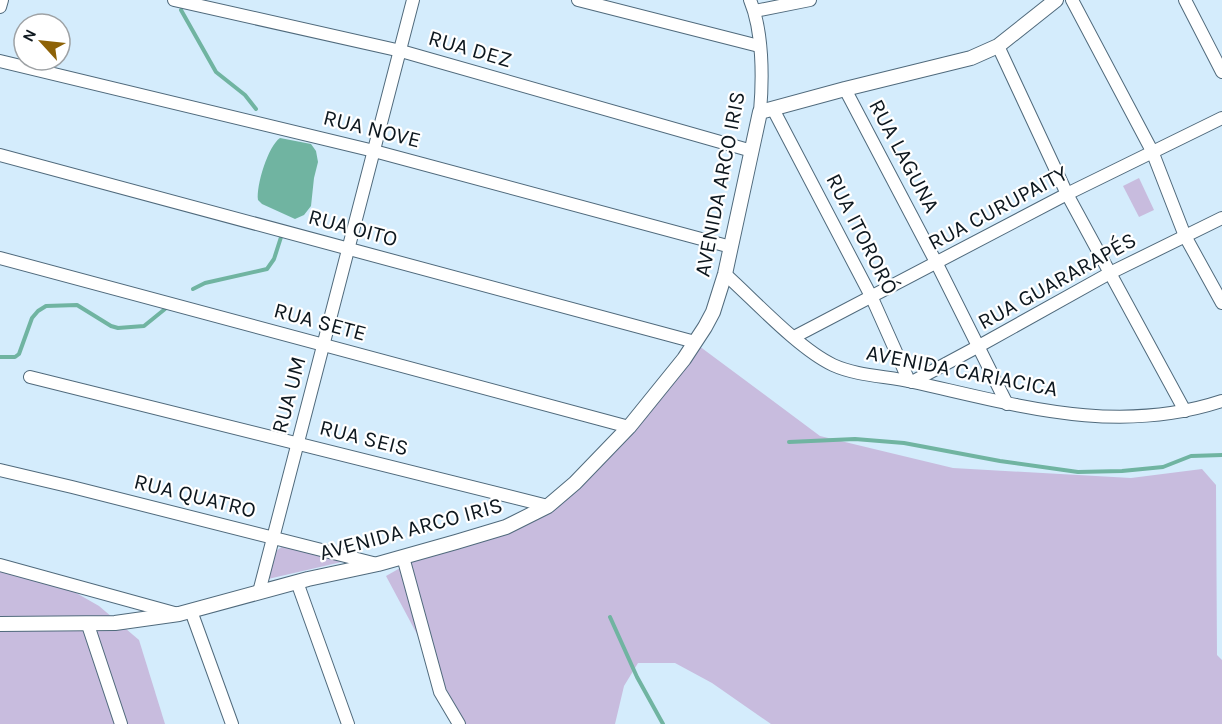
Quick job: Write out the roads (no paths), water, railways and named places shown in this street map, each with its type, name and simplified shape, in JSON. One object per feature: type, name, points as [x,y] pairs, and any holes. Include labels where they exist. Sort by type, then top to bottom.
[{"type":"street","points":[[0,7],[2,0]]},
{"type":"street","name":"RUA DEZ","points":[[174,0],[401,51],[752,151]]},
{"type":"street","name":"RUA UM","points":[[260,592],[413,0]]},
{"type":"street","points":[[578,0],[759,46]]},
{"type":"street","points":[[753,6],[810,0]]},
{"type":"street","points":[[767,111],[971,58],[998,46],[1056,0]]},
{"type":"street","points":[[1072,0],[1152,151],[1185,236],[1222,303]]},
{"type":"street","points":[[1185,0],[1222,72]]},
{"type":"street","name":"AVENIDA ARCO IRIS","points":[[0,624],[88,625],[133,621],[185,612],[297,582],[378,564],[506,527],[548,506],[575,483],[629,427],[674,372],[713,312],[725,274],[752,151],[767,111],[753,6]]},
{"type":"street","points":[[998,46],[1068,194],[1185,411]]},
{"type":"street","name":"RUA NOVE","points":[[0,61],[374,151],[731,247]]},
{"type":"street","name":"RUA LAGUNA","points":[[845,89],[1007,404]]},
{"type":"street","name":"RUA ITORORÓ","points":[[767,111],[872,298],[910,381]]},
{"type":"street","name":"RUA CURUPAITY","points":[[794,337],[1152,151],[1222,118]]},
{"type":"street","name":"RUA OITO","points":[[0,155],[694,342]]},
{"type":"street","name":"RUA GUARARAPÉS","points":[[910,381],[979,346],[1110,273],[1222,218]]},
{"type":"street","name":"RUA SETE","points":[[0,258],[629,427]]},
{"type":"street","name":"AVENIDA CARIACICA","points":[[725,274],[819,357],[833,365],[866,374],[910,381],[1007,404],[1105,418],[1149,416],[1185,411],[1222,401]]},
{"type":"street","name":"RUA SEIS","points":[[30,377],[548,506]]},
{"type":"street","name":"RUA QUATRO","points":[[0,470],[72,486],[378,564]]},
{"type":"street","points":[[403,557],[440,692],[459,724]]},
{"type":"street","points":[[0,565],[185,612],[232,724]]},
{"type":"street","points":[[297,582],[348,724]]},
{"type":"street","points":[[88,625],[121,724]]},
{"type":"waterway","points":[[181,10],[216,72],[245,95],[256,109]]},
{"type":"waterway","points":[[193,289],[205,283],[267,269],[274,259],[282,234]]},
{"type":"waterway","points":[[0,357],[15,357],[19,354],[32,318],[46,306],[77,305],[118,328],[144,326],[165,309]]},
{"type":"waterway","points":[[789,442],[855,439],[904,443],[1000,461],[1078,472],[1163,467],[1191,456],[1222,455]]},
{"type":"waterway","points":[[610,617],[637,677],[663,724]]}]
